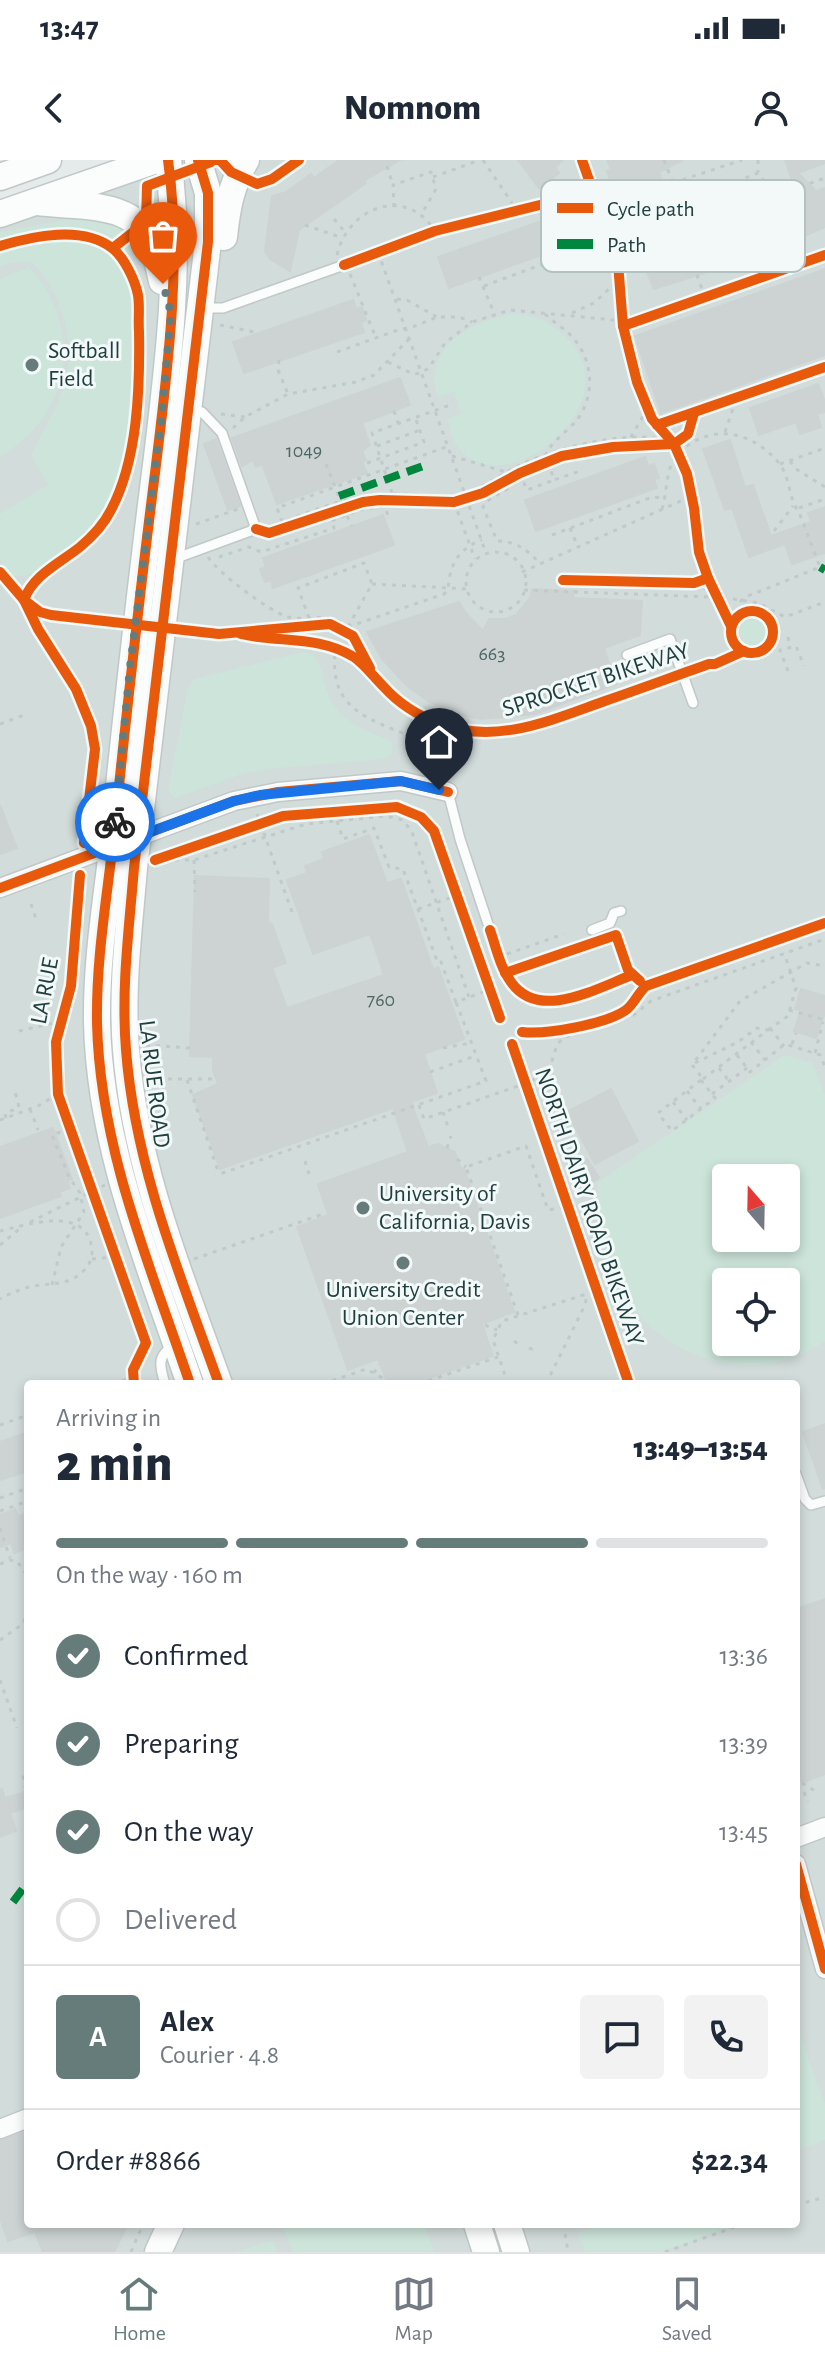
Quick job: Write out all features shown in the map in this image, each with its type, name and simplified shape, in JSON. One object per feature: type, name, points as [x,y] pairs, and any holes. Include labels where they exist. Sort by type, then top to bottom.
[{"type":"main road","points":[[0,214],[156,160]]},
{"type":"main road","name":"LA RUE ROAD","points":[[168,160],[172,203],[171,313],[143,563],[125,841],[126,1050],[133,1110],[149,1182],[218,1380]]},
{"type":"main road","name":"LA RUE ROAD","points":[[189,1380],[125,1196],[114,1154],[101,1075],[97,1024],[98,970],[107,878],[125,841],[171,559],[196,350],[210,212],[198,160]]},
{"type":"main road","points":[[196,350],[211,332],[217,316],[227,206],[234,182],[246,160]]},
{"type":"main road","points":[[0,177],[32,163]]},
{"type":"main road","points":[[37,202],[66,207],[97,206],[121,212],[142,228],[152,243],[171,313]]},
{"type":"main road","points":[[158,2252],[169,2228]]},
{"type":"main road","points":[[478,2228],[486,2252]]},
{"type":"main road","points":[[508,2228],[516,2252]]},
{"type":"street","points":[[0,888],[234,801],[260,795],[401,781],[448,792]]},
{"type":"street","points":[[800,1836],[825,1827]]},
{"type":"street","points":[[800,1878],[825,1969]]},
{"type":"street","points":[[0,2129],[24,2120]]},
{"type":"lane","points":[[217,316],[223,308],[344,265]]},
{"type":"lane","points":[[143,563],[171,559],[259,530],[222,433],[202,412],[189,408]]},
{"type":"lane","points":[[627,655],[670,639],[693,703]]},
{"type":"lane","points":[[448,792],[490,930]]},
{"type":"lane","points":[[592,930],[610,923],[614,913],[621,911]]},
{"type":"lane","points":[[164,1380],[160,1360],[165,1350],[177,1345]]},
{"type":"lane","points":[[800,1485],[811,1505],[825,1501]]},
{"type":"path","points":[[433,177],[481,160],[513,207],[503,214]]},
{"type":"path","points":[[664,160],[672,180]]},
{"type":"path","points":[[682,180],[742,160]]},
{"type":"path","points":[[758,160],[758,173],[763,180]]},
{"type":"path","points":[[387,166],[393,185],[394,207]]},
{"type":"path","points":[[393,185],[431,172],[436,189],[421,215]]},
{"type":"path","points":[[739,180],[758,173]]},
{"type":"path","points":[[805,185],[825,178]]},
{"type":"path","points":[[376,338],[350,273],[337,253],[345,232],[351,223],[371,211],[394,207],[407,208],[421,215],[435,231]]},
{"type":"path","points":[[334,219],[345,232]]},
{"type":"path","points":[[305,225],[343,238]]},
{"type":"path","points":[[421,236],[450,227]]},
{"type":"path","points":[[367,256],[393,247]]},
{"type":"path","points":[[378,252],[486,553]]},
{"type":"path","points":[[344,265],[355,260]]},
{"type":"path","points":[[484,286],[541,265]]},
{"type":"path","points":[[696,272],[705,297]]},
{"type":"path","points":[[768,275],[778,272]]},
{"type":"path","points":[[479,277],[494,313]]},
{"type":"path","points":[[569,315],[594,303],[617,284]]},
{"type":"path","points":[[691,302],[717,293]]},
{"type":"path","points":[[395,299],[407,300],[437,317]]},
{"type":"path","points":[[388,362],[413,374],[421,373],[429,368],[445,343],[472,322],[510,310],[619,320]]},
{"type":"path","points":[[451,456],[507,476],[520,473],[547,458],[578,418],[590,388],[582,351],[575,340],[543,313]]},
{"type":"path","points":[[217,316],[259,333]]},
{"type":"path","points":[[337,352],[437,317],[459,317],[472,322]]},
{"type":"path","points":[[222,433],[288,394],[356,382],[374,375],[409,338]]},
{"type":"path","points":[[279,360],[278,370],[288,394]]},
{"type":"path","points":[[809,372],[824,369]]},
{"type":"path","points":[[723,402],[752,392]]},
{"type":"path","points":[[725,432],[737,397]]},
{"type":"path","points":[[366,435],[453,404]]},
{"type":"path","points":[[394,411],[399,424]]},
{"type":"path","points":[[629,442],[650,413],[676,448],[682,463]]},
{"type":"path","points":[[219,415],[245,417]]},
{"type":"path","points":[[367,463],[424,442],[415,417]]},
{"type":"path","points":[[377,446],[420,430]]},
{"type":"path","points":[[629,442],[676,448],[708,435],[725,432],[742,436],[780,464],[820,567],[748,596],[740,608]]},
{"type":"path","points":[[372,433],[392,493]]},
{"type":"path","points":[[662,509],[676,448],[688,434]]},
{"type":"path","points":[[259,530],[269,533],[337,509],[380,500],[454,502],[547,458],[660,439]]},
{"type":"path","points":[[282,522],[277,508],[448,446]]},
{"type":"path","points":[[780,464],[825,448]]},
{"type":"path","points":[[547,458],[554,480]]},
{"type":"path","points":[[790,461],[796,469],[825,487]]},
{"type":"path","points":[[326,464],[341,502]]},
{"type":"path","points":[[520,473],[527,490],[583,470]]},
{"type":"path","points":[[507,476],[509,488],[485,502],[483,507],[497,541],[519,545],[540,564]]},
{"type":"path","points":[[522,572],[662,509],[691,490],[694,508]]},
{"type":"path","points":[[259,530],[341,502],[392,493],[466,496]]},
{"type":"path","points":[[552,535],[652,497],[665,498]]},
{"type":"path","points":[[774,531],[795,508],[825,499]]},
{"type":"path","points":[[454,502],[475,560]]},
{"type":"path","points":[[209,560],[249,547],[261,552],[334,528],[331,521],[346,515],[384,506],[389,517]]},
{"type":"path","points":[[188,527],[238,509]]},
{"type":"path","points":[[346,515],[352,526]]},
{"type":"path","points":[[570,528],[578,547]]},
{"type":"path","points":[[283,627],[322,623],[350,631],[444,594],[449,588],[457,557],[470,544],[482,540]]},
{"type":"path","points":[[205,549],[209,560],[229,579],[284,616],[332,617],[350,631]]},
{"type":"path","points":[[486,553],[509,555],[522,572],[524,590],[514,608],[506,612],[489,612],[477,605],[469,589],[468,577],[475,560],[486,553]]},
{"type":"path","points":[[309,618],[298,588],[364,563],[372,584],[350,631]]},
{"type":"path","points":[[563,580],[592,581]]},
{"type":"path","points":[[372,584],[469,589]]},
{"type":"path","points":[[524,590],[715,595],[740,608],[762,613],[771,623],[825,612]]},
{"type":"path","points":[[733,599],[740,608]]},
{"type":"path","points":[[740,608],[758,603],[785,617],[825,602]]},
{"type":"path","points":[[489,612],[489,619]]},
{"type":"path","points":[[773,636],[794,635],[790,646]]},
{"type":"path","points":[[324,644],[340,654],[335,678],[348,703],[367,718],[432,745],[441,756],[440,764]]},
{"type":"path","points":[[788,671],[780,650],[790,646],[796,646],[804,666]]},
{"type":"path","points":[[0,724],[27,714]]},
{"type":"path","points":[[260,795],[257,812],[259,824],[292,912]]},
{"type":"path","points":[[298,815],[385,807],[409,810]]},
{"type":"path","points":[[155,860],[194,860],[296,826],[386,816],[403,820],[412,832],[469,997]]},
{"type":"path","points":[[244,829],[272,819]]},
{"type":"path","points":[[337,821],[345,844]]},
{"type":"path","points":[[187,1080],[220,1173],[486,1081],[403,869],[389,867],[374,828],[343,839]]},
{"type":"path","points":[[155,860],[185,850]]},
{"type":"path","points":[[194,860],[195,892]]},
{"type":"path","points":[[452,882],[461,909]]},
{"type":"path","points":[[405,892],[411,889]]},
{"type":"path","points":[[418,909],[457,895]]},
{"type":"path","points":[[36,919],[26,906],[43,900]]},
{"type":"path","points":[[490,930],[504,959],[564,934]]},
{"type":"path","points":[[419,1105],[424,1119],[524,1082],[549,1070],[557,1045],[563,1038],[634,1015],[651,1001],[825,939]]},
{"type":"path","points":[[692,1065],[702,1080],[715,1098],[672,1131],[658,1113],[702,1080],[751,1042],[788,1016],[796,988],[784,953]]},
{"type":"path","points":[[692,1065],[740,1001],[807,963],[825,966]]},
{"type":"path","points":[[486,976],[494,988],[494,1001]]},
{"type":"path","points":[[456,1002],[494,988]]},
{"type":"path","points":[[549,1032],[621,1013],[635,999]]},
{"type":"path","points":[[789,1010],[824,1020],[815,1053]]},
{"type":"path","points":[[19,1031],[60,1026]]},
{"type":"path","points":[[692,1065],[738,1042],[757,1028],[769,1029],[784,1046]]},
{"type":"path","points":[[791,1046],[796,1033]]},
{"type":"path","points":[[751,1042],[765,1060]]},
{"type":"path","points":[[443,1048],[472,1043]]},
{"type":"path","points":[[143,1044],[190,1048]]},
{"type":"path","points":[[736,1054],[750,1072],[784,1046],[791,1046],[823,1057],[825,1067]]},
{"type":"path","points":[[430,1072],[477,1055]]},
{"type":"path","points":[[719,1067],[729,1081]]},
{"type":"path","points":[[712,1094],[747,1068]]},
{"type":"path","points":[[146,1079],[212,1079]]},
{"type":"path","points":[[6,1118],[5,1114],[19,1107],[15,1091]]},
{"type":"path","points":[[687,1091],[701,1109]]},
{"type":"path","points":[[0,1120],[30,1109],[58,1093]]},
{"type":"path","points":[[673,1102],[687,1120]]},
{"type":"path","points":[[30,1109],[38,1130]]},
{"type":"path","points":[[443,1112],[449,1130]]},
{"type":"path","points":[[64,1114],[73,1141]]},
{"type":"path","points":[[69,1129],[52,1135],[69,1177],[96,1204]]},
{"type":"path","points":[[447,1148],[451,1136]]},
{"type":"path","points":[[466,1167],[526,1146],[548,1210],[567,1207]]},
{"type":"path","points":[[457,1159],[466,1167],[518,1315]]},
{"type":"path","points":[[305,1161],[309,1174]]},
{"type":"path","points":[[52,1285],[61,1247],[84,1212],[87,1179]]},
{"type":"path","points":[[0,1245],[24,1225],[109,1184]]},
{"type":"path","points":[[190,1261],[326,1213]]},
{"type":"path","points":[[0,1231],[59,1220],[78,1224],[90,1239],[92,1259],[77,1276],[52,1285],[28,1287],[0,1299]]},
{"type":"path","points":[[110,1244],[120,1272]]},
{"type":"path","points":[[92,1259],[114,1257]]},
{"type":"path","points":[[507,1380],[493,1340],[502,1321],[592,1292]]},
{"type":"path","points":[[548,1380],[592,1292]]},
{"type":"path","points":[[485,1325],[498,1330]]},
{"type":"path","points":[[514,1341],[520,1345]]},
{"type":"path","points":[[529,1348],[537,1351]]},
{"type":"path","points":[[431,1380],[498,1357]]},
{"type":"path","points":[[134,1380],[136,1360]]},
{"type":"path","points":[[374,1373],[379,1364]]},
{"type":"path","points":[[334,1380],[366,1369],[382,1380]]},
{"type":"path","points":[[0,1425],[24,1416]]},
{"type":"path","points":[[0,1498],[24,1489]]},
{"type":"path","points":[[0,1511],[24,1502]]},
{"type":"path","points":[[0,1528],[10,1560],[24,1569]]},
{"type":"path","points":[[0,1564],[10,1560]]},
{"type":"path","points":[[0,1640],[24,1623]]},
{"type":"path","points":[[0,1680],[18,1728]]},
{"type":"path","points":[[802,1783],[815,1791]]},
{"type":"path","points":[[800,1789],[808,1802]]},
{"type":"path","points":[[800,2204],[825,2197]]},
{"type":"path","points":[[131,2252],[141,2228]]},
{"type":"path","points":[[566,2228],[565,2239],[569,2252]]},
{"type":"path","points":[[665,2252],[732,2228]]},
{"type":"shaded area","name":"University of California, Davis","points":[[180,160],[825,160],[825,2252],[0,2252],[0,223]]},
{"type":"green space","points":[[89,216],[124,229],[137,246],[119,262],[129,281],[133,302],[131,397],[126,451],[111,499],[89,531],[47,566],[31,574],[17,576],[6,571],[0,556],[0,514],[48,485],[31,455],[62,392],[69,356],[63,317],[47,281],[31,263],[0,266],[0,232]]},
{"type":"green space","name":"Softball Field","points":[[29,267],[47,291],[58,317],[63,343],[62,369],[56,395],[43,418],[24,439],[0,457],[0,279]]},
{"type":"green space","points":[[513,314],[543,321],[568,339],[584,366],[584,393],[573,420],[552,442],[527,458],[500,465],[475,461],[452,437],[447,419],[461,414],[454,392],[438,397],[434,380],[436,365],[443,351],[467,330],[497,317]]},
{"type":"green space","points":[[752,616],[763,620],[767,631],[763,642],[752,646],[741,642],[737,631],[741,620]]},
{"type":"green space","points":[[303,652],[310,654],[319,664],[330,699],[341,714],[356,725],[392,742],[392,754],[385,759],[245,773],[175,798],[168,790],[188,688],[194,679]]},
{"type":"green space","points":[[785,1055],[813,1063],[825,1095],[825,1341],[800,1354],[800,1268],[712,1268],[712,1356],[797,1356],[763,1364],[732,1364],[701,1357],[672,1343],[647,1323],[626,1298],[606,1258],[597,1183]]},
{"type":"green space","points":[[800,2034],[825,2104],[825,2140],[800,2149]]},
{"type":"green space","points":[[284,2228],[425,2228],[434,2252],[293,2252]]},
{"type":"green space","points":[[592,2228],[727,2228],[661,2252],[585,2252],[578,2233]]},
{"type":"green space","points":[[273,2241],[277,2252],[234,2252]]},
{"type":"building","points":[[339,160],[400,160],[365,180],[366,183],[299,230],[290,271],[270,259],[265,251],[272,196],[286,192],[311,174],[314,178]]},
{"type":"building","points":[[518,160],[563,160],[555,167],[559,173],[550,180],[541,180],[539,188]]},
{"type":"building","points":[[607,160],[683,160],[659,172],[662,180],[610,180],[607,171],[611,170]]},
{"type":"building","points":[[785,160],[825,160],[825,163],[798,173],[805,180],[792,180]]},
{"type":"building","points":[[805,180],[816,191],[825,188],[825,227],[805,236]]},
{"type":"building","points":[[541,221],[541,255],[449,288],[438,257]]},
{"type":"building","points":[[825,269],[825,355],[661,413],[635,336]]},
{"type":"building","points":[[647,272],[708,272],[654,289]]},
{"type":"building","points":[[353,300],[356,309],[362,307],[366,320],[361,323],[364,332],[244,373],[233,342]]},
{"type":"building","points":[[400,378],[410,405],[362,423],[370,445],[362,451],[366,460],[362,462],[367,473],[277,504],[262,464],[256,467],[253,460],[242,466],[232,438]]},
{"type":"building","points":[[818,384],[825,402],[825,412],[817,414],[821,427],[800,434],[796,422],[759,435],[750,408]]},
{"type":"building","points":[[216,439],[240,506],[228,510],[204,444]]},
{"type":"building","points":[[730,440],[745,487],[753,485],[771,536],[811,522],[808,513],[825,507],[825,553],[792,564],[785,544],[749,557],[732,508],[725,510],[703,449]]},
{"type":"building","points":[[645,457],[648,466],[654,464],[659,478],[654,479],[657,488],[536,531],[525,500]]},
{"type":"building","points":[[383,515],[394,545],[273,588],[271,580],[265,582],[260,569],[266,567],[263,558]]},
{"type":"building","points":[[532,589],[574,591],[573,598],[642,601],[640,635],[604,648],[616,684],[535,714],[481,719],[454,713],[428,701],[407,686],[382,659],[367,632],[459,602],[483,631],[489,619],[506,619],[516,615],[530,598]]},
{"type":"building","points":[[0,805],[17,848],[0,854]]},
{"type":"building","points":[[369,835],[387,883],[401,879],[433,969],[438,967],[464,1039],[424,1054],[437,1093],[411,1102],[428,1147],[438,1144],[455,1152],[461,1169],[464,1168],[514,1312],[482,1324],[493,1356],[424,1380],[386,1380],[378,1359],[348,1370],[297,1227],[328,1215],[318,1184],[408,1152],[393,1108],[220,1169],[193,1095],[218,1084],[213,1071],[213,1057],[190,1056],[195,876],[269,879],[268,923],[272,924],[286,963],[272,968],[287,1008],[384,975],[370,934],[313,954],[287,880],[307,873],[305,866],[324,859],[322,852]]},
{"type":"building","points":[[801,989],[825,996],[825,1013],[816,1038],[794,1031],[801,1010],[795,1009]]},
{"type":"building","points":[[611,1089],[638,1141],[595,1164],[567,1112]]},
{"type":"building","points":[[53,1128],[72,1179],[67,1181],[70,1188],[59,1192],[61,1196],[0,1218],[0,1147]]},
{"type":"building","points":[[587,1159],[599,1178],[584,1187],[572,1168]]},
{"type":"building","points":[[825,1424],[825,1488],[823,1489],[803,1432]]},
{"type":"building","points":[[24,1433],[24,1472],[0,1480],[0,1442]]},
{"type":"building","points":[[15,1509],[18,1516],[24,1514],[24,1549],[14,1553],[11,1543],[0,1547],[0,1515]]},
{"type":"building","points":[[825,1599],[825,1774],[802,1783],[800,1778],[800,1608]]},
{"type":"building","points":[[0,1790],[5,1798],[24,1792],[24,1808],[10,1813],[16,1831],[0,1837]]},
{"type":"building","points":[[24,2132],[24,2228],[126,2228],[114,2252],[43,2252],[35,2232],[8,2241],[0,2218],[0,2141]]},
{"type":"marked path","points":[[339,496],[429,464]]},
{"type":"marked path","points":[[820,567],[825,570]]},
{"type":"marked path","points":[[13,1902],[24,1887]]},
{"type":"cycle path","points":[[168,160],[174,235],[169,351],[102,933],[97,1023],[100,1070],[117,1162],[189,1380]]},
{"type":"cycle path","points":[[198,160],[208,193],[208,242],[134,868],[124,1004],[131,1093],[149,1178],[218,1380]]},
{"type":"cycle path","points":[[212,160],[220,160],[231,172],[257,184],[272,179],[299,160]]},
{"type":"cycle path","points":[[582,160],[589,180]]},
{"type":"cycle path","points":[[113,248],[146,222],[147,186],[211,162]]},
{"type":"cycle path","points":[[344,265],[435,231],[541,205]]},
{"type":"cycle path","points":[[0,246],[57,235],[100,241],[112,248],[125,263],[139,300],[136,423],[120,490],[97,530],[80,547],[40,576],[24,600]]},
{"type":"cycle path","points":[[805,262],[825,255]]},
{"type":"cycle path","points":[[619,272],[623,326],[637,382],[652,419],[674,444],[687,474],[699,552],[731,626]]},
{"type":"cycle path","points":[[623,326],[777,272]]},
{"type":"cycle path","points":[[657,425],[825,367]]},
{"type":"cycle path","points":[[256,529],[269,533],[363,502],[454,502],[483,493],[520,473],[562,456],[613,447],[674,444],[688,434],[694,413]]},
{"type":"cycle path","points":[[0,572],[24,600],[38,629],[76,689],[91,726],[95,749],[84,843]]},
{"type":"cycle path","points":[[563,580],[694,583],[708,578]]},
{"type":"cycle path","points":[[24,600],[40,612],[51,615],[219,634],[330,624],[353,636],[370,668]]},
{"type":"cycle path","points":[[752,611],[767,617],[773,632],[767,647],[752,653],[737,647],[731,632],[737,617],[752,611]]},
{"type":"cycle path","name":"SPROCKET BIKEWAY","points":[[241,634],[313,642],[340,650],[358,660],[396,699],[417,713],[440,724],[482,732],[524,728],[544,722],[715,664],[744,651]]},
{"type":"cycle path","points":[[0,888],[234,801],[278,792],[401,781],[448,792]]},
{"type":"cycle path","points":[[155,860],[283,816],[397,807],[421,817],[434,831],[500,1018]]},
{"type":"cycle path","name":"LA RUE","points":[[80,875],[71,986],[56,1042],[58,1094],[146,1343],[133,1370],[134,1380]]},
{"type":"cycle path","points":[[522,1032],[560,1030],[605,1020],[626,1010],[646,986],[825,923]]},
{"type":"cycle path","points":[[490,930],[511,982],[523,994],[537,1000],[569,998],[632,975]]},
{"type":"cycle path","points":[[505,973],[616,935],[628,970],[640,981]]},
{"type":"cycle path","name":"NORTH DAIRY ROAD BIKEWAY","points":[[512,1044],[628,1380]]},
{"type":"cycle path","points":[[800,1878],[825,1969]]},
{"type":"way so far","points":[[115,822],[171,313],[163,284]]},
{"type":"place","name":"Softball Field","points":[[32,365]]},
{"type":"place","name":"University of California, Davis","points":[[363,1208]]},
{"type":"place","name":"University Credit Union Center","points":[[403,1263]]},
{"type":"route","points":[[115,822],[112,846],[234,801],[260,795],[401,781],[439,790]]}]
